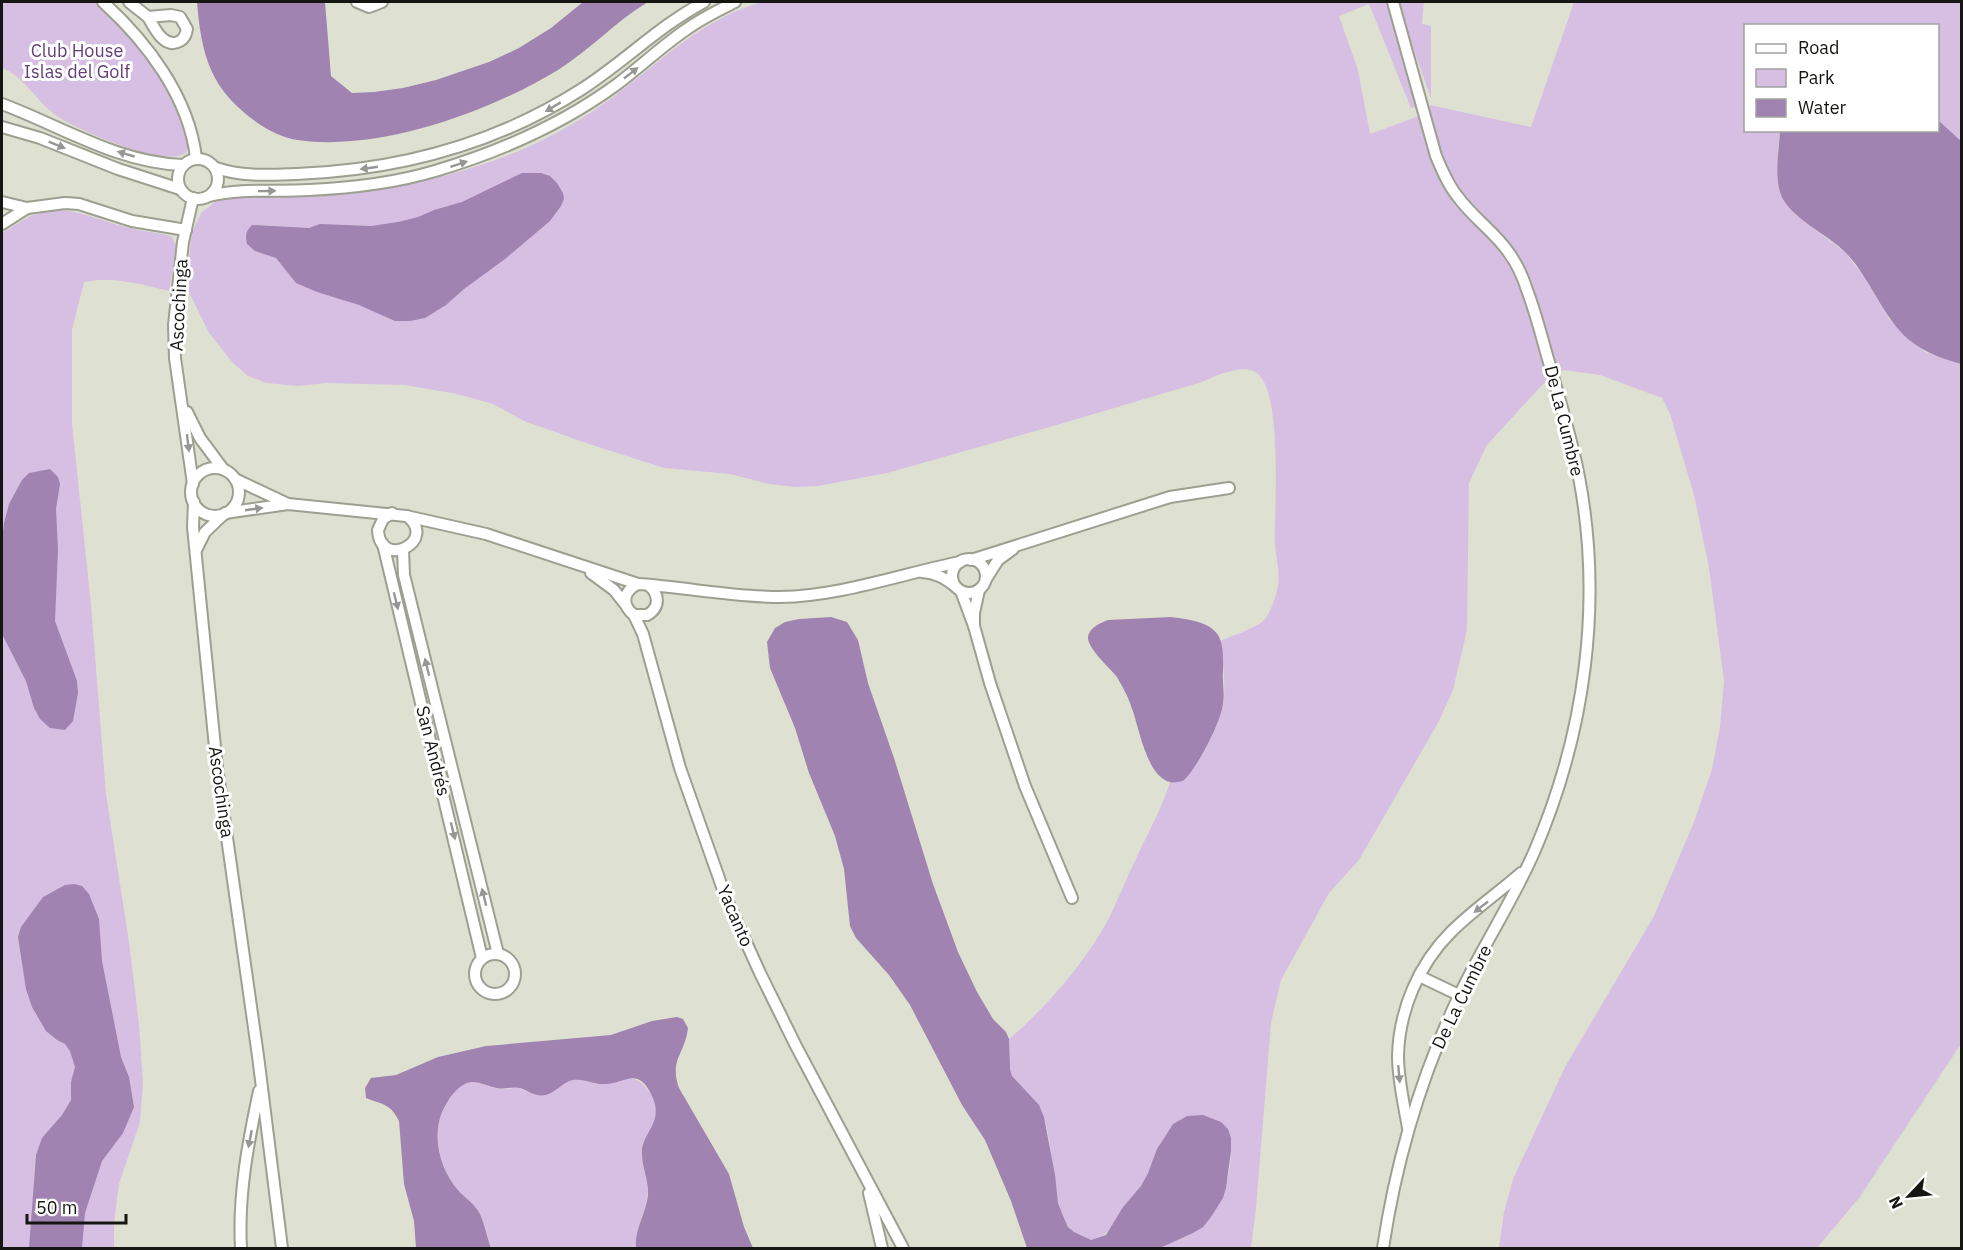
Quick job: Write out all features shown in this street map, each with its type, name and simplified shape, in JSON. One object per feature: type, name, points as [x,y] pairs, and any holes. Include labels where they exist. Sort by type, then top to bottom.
[{"type":"street","points":[[103,2],[140,41],[173,89],[189,122],[196,158]]},
{"type":"street","points":[[129,2],[148,17]]},
{"type":"street","points":[[357,2],[369,7],[382,2]]},
{"type":"street","points":[[2,104],[27,113],[90,143],[164,165],[183,165],[196,158],[207,160],[216,168],[230,173],[250,176],[365,169],[470,144],[542,114],[584,88],[675,18],[704,2]]},
{"type":"street","points":[[2,127],[40,138],[118,169],[180,189],[198,199],[225,192],[309,190],[397,180],[432,172],[500,149],[551,126],[615,86],[687,29],[735,2]]},
{"type":"street","name":"De La Cumbre","points":[[1383,1248],[1397,1171],[1420,1091],[1459,995],[1526,869],[1563,777],[1574,734],[1583,681],[1587,649],[1590,569],[1580,478],[1568,427],[1528,293],[1519,269],[1509,252],[1456,196],[1446,179],[1436,156],[1393,2]]},
{"type":"street","points":[[180,189],[178,177],[183,165]]},
{"type":"street","points":[[209,196],[219,181],[216,168]]},
{"type":"street","name":"Ascochinga","points":[[193,198],[176,295],[174,325],[175,357],[193,483]]},
{"type":"street","points":[[2,202],[27,208],[65,202],[79,204],[132,221],[186,230]]},
{"type":"street","points":[[2,224],[27,208]]},
{"type":"street","points":[[183,404],[200,438],[223,469],[235,479],[288,504]]},
{"type":"street","points":[[223,469],[208,469],[202,472],[193,483],[194,502],[198,508],[211,515],[288,504],[393,513],[486,534],[643,585],[781,597],[819,594],[966,561],[1170,497],[1229,488]]},
{"type":"street","points":[[196,550],[205,532],[237,502],[238,486],[235,479]]},
{"type":"street","name":"Ascochinga","points":[[194,502],[193,527],[216,767],[282,1248]]},
{"type":"street","points":[[360,510],[371,519],[383,544],[392,550],[403,550],[413,542],[415,524],[406,516]]},
{"type":"street","points":[[378,530],[382,519],[393,513]]},
{"type":"street","points":[[415,536],[441,524]]},
{"type":"street","points":[[974,626],[979,590],[985,579],[998,560],[1021,543]]},
{"type":"street","name":"San Andrés","points":[[383,544],[482,958]]},
{"type":"street","name":"San Andrés","points":[[403,550],[404,575],[498,954]]},
{"type":"street","points":[[985,579],[984,569],[976,561],[966,561],[953,571],[953,582],[959,589],[974,626],[990,683],[1021,775],[1072,898]]},
{"type":"street","points":[[583,567],[614,590],[634,615],[643,616],[651,613]]},
{"type":"street","points":[[910,572],[934,574],[946,579],[959,589],[971,593],[979,590]]},
{"type":"street","points":[[625,604],[629,589],[643,585],[656,593],[657,603]]},
{"type":"street","points":[[644,634],[657,603],[671,594],[691,589]]},
{"type":"street","name":"Yacanto","points":[[634,615],[644,634],[680,768],[726,897],[796,1046],[903,1248]]},
{"type":"street","points":[[430,738],[444,734]]},
{"type":"street","name":"De La Cumbre","points":[[1408,1131],[1399,1077],[1399,1048],[1405,1012],[1419,976],[1436,949],[1451,932],[1526,869]]},
{"type":"street","points":[[498,954],[510,960],[515,973],[511,986],[500,993],[486,992],[477,982],[475,969],[482,958],[498,954]]},
{"type":"street","points":[[1419,976],[1459,995]]},
{"type":"street","name":"Ascochinga","points":[[241,1248],[241,1198],[261,1082]]},
{"type":"street","name":"Yacanto","points":[[866,1181],[882,1248]]},
{"type":"green space","name":"Club House Islas del Golf","points":[[2,2],[95,2],[120,25],[153,65],[183,116],[189,147],[182,155],[168,157],[149,154],[106,140],[70,124],[52,112],[25,84],[2,68]]},
{"type":"green space","points":[[761,2],[1387,2],[1416,107],[1411,108],[1369,4],[1339,16],[1358,70],[1370,134],[1430,112],[1430,105],[1531,127],[1574,2],[1961,2],[1961,141],[1939,121],[1939,24],[1744,24],[1744,132],[1780,132],[1778,153],[1781,194],[1796,215],[1845,252],[1865,278],[1889,319],[1925,352],[1961,364],[1961,1044],[1859,1198],[1817,1248],[1499,1248],[1504,1212],[1513,1179],[1565,1067],[1654,916],[1694,822],[1712,769],[1720,727],[1724,681],[1709,568],[1694,495],[1670,414],[1662,398],[1600,375],[1564,370],[1544,383],[1487,445],[1469,483],[1467,630],[1453,690],[1438,723],[1359,860],[1329,893],[1281,980],[1271,1023],[1251,1248],[1160,1248],[1194,1232],[1213,1213],[1220,1202],[1228,1177],[1231,1138],[1187,1116],[1170,1129],[1164,1137],[1140,1187],[1108,1232],[1091,1240],[1075,1233],[1062,1215],[1058,1202],[1043,1115],[1036,1103],[1016,1082],[1010,1071],[1009,1039],[1051,998],[1100,934],[1158,813],[1170,782],[1183,781],[1207,746],[1224,700],[1220,641],[1251,629],[1262,622],[1273,602],[1279,575],[1275,544],[1276,455],[1271,405],[1266,386],[1258,374],[1246,369],[1230,371],[1202,382],[887,473],[818,486],[795,487],[769,484],[730,474],[664,468],[524,421],[493,404],[457,394],[405,385],[326,383],[298,386],[266,383],[248,376],[233,363],[209,333],[186,286],[192,232],[201,213],[215,202],[237,197],[334,193],[381,188],[427,180],[472,168],[517,152],[560,131],[602,105],[677,47],[715,21]]},
{"type":"green space","points":[[1400,2],[1424,2],[1422,24],[1431,26],[1431,98],[1410,39]]},
{"type":"green space","points":[[58,210],[167,235],[172,237],[177,247],[169,291],[116,280],[84,282],[72,330],[72,423],[91,605],[106,794],[129,942],[139,1024],[143,1083],[140,1122],[119,1184],[114,1223],[114,1248],[2,1248],[2,233],[32,215]]},
{"type":"green space","points":[[625,1078],[635,1079],[643,1084],[654,1099],[656,1108],[656,1115],[644,1144],[643,1158],[648,1192],[636,1236],[636,1248],[491,1248],[480,1214],[451,1181],[439,1149],[438,1126],[441,1115],[455,1091],[464,1083],[477,1082],[496,1088],[517,1087],[531,1093],[556,1089],[565,1082],[577,1079],[597,1084],[611,1083]]},
{"type":"water","points":[[197,2],[325,2],[331,76],[352,93],[403,88],[436,80],[489,62],[519,48],[551,28],[583,2],[648,2],[558,70],[500,100],[467,114],[398,134],[363,140],[330,142],[286,137],[260,125],[236,106],[218,83],[209,64],[202,38]]},
{"type":"water","points":[[1939,121],[1961,141],[1961,364],[1927,351],[1908,339],[1890,319],[1855,263],[1846,253],[1801,219],[1786,204],[1779,187],[1777,163],[1780,132],[1939,132]]},
{"type":"water","points":[[522,173],[541,173],[550,176],[563,193],[564,199],[561,206],[550,221],[505,259],[446,305],[425,318],[395,321],[359,305],[317,292],[296,283],[276,258],[255,251],[247,244],[246,233],[252,225],[309,228],[320,224],[371,226],[398,222],[462,202]]},
{"type":"water","points":[[50,469],[58,477],[60,484],[56,509],[58,549],[55,621],[77,681],[78,693],[73,721],[65,730],[50,728],[40,719],[34,708],[26,681],[2,634],[2,540],[9,504],[22,480],[29,473]]},
{"type":"water","points":[[831,617],[847,622],[858,640],[868,683],[933,884],[958,952],[993,1019],[1006,1032],[1009,1039],[1012,1076],[1039,1105],[1044,1117],[1058,1203],[1068,1227],[1091,1240],[1106,1235],[1123,1207],[1141,1186],[1157,1149],[1173,1124],[1187,1116],[1203,1115],[1221,1122],[1228,1129],[1231,1151],[1223,1198],[1203,1227],[1193,1233],[1160,1248],[1027,1248],[1011,1201],[985,1140],[962,1105],[910,1005],[889,975],[856,938],[850,926],[844,869],[835,836],[770,668],[767,642],[775,628],[785,622]]},
{"type":"water","points":[[1171,617],[1203,624],[1218,635],[1223,653],[1224,696],[1218,722],[1201,756],[1183,781],[1174,782],[1165,780],[1152,767],[1125,691],[1117,677],[1091,647],[1088,637],[1093,628],[1108,620]]},
{"type":"water","points":[[65,885],[82,886],[89,894],[99,919],[102,961],[121,1057],[129,1077],[134,1107],[123,1133],[102,1161],[85,1213],[82,1248],[29,1248],[36,1155],[42,1138],[62,1115],[71,1100],[71,1082],[75,1067],[65,1044],[46,1031],[32,1007],[26,989],[18,937],[21,927],[43,897]]},
{"type":"water","points":[[677,1017],[683,1019],[688,1028],[676,1070],[679,1088],[729,1174],[744,1227],[753,1248],[636,1248],[637,1235],[648,1195],[642,1150],[656,1111],[655,1103],[646,1086],[641,1081],[630,1079],[605,1084],[573,1080],[546,1095],[515,1087],[500,1088],[474,1082],[459,1088],[447,1102],[439,1120],[439,1152],[452,1182],[480,1214],[491,1248],[416,1248],[414,1221],[404,1184],[399,1121],[389,1108],[366,1098],[365,1088],[371,1078],[396,1075],[438,1057],[486,1046],[611,1035],[652,1021]]}]
